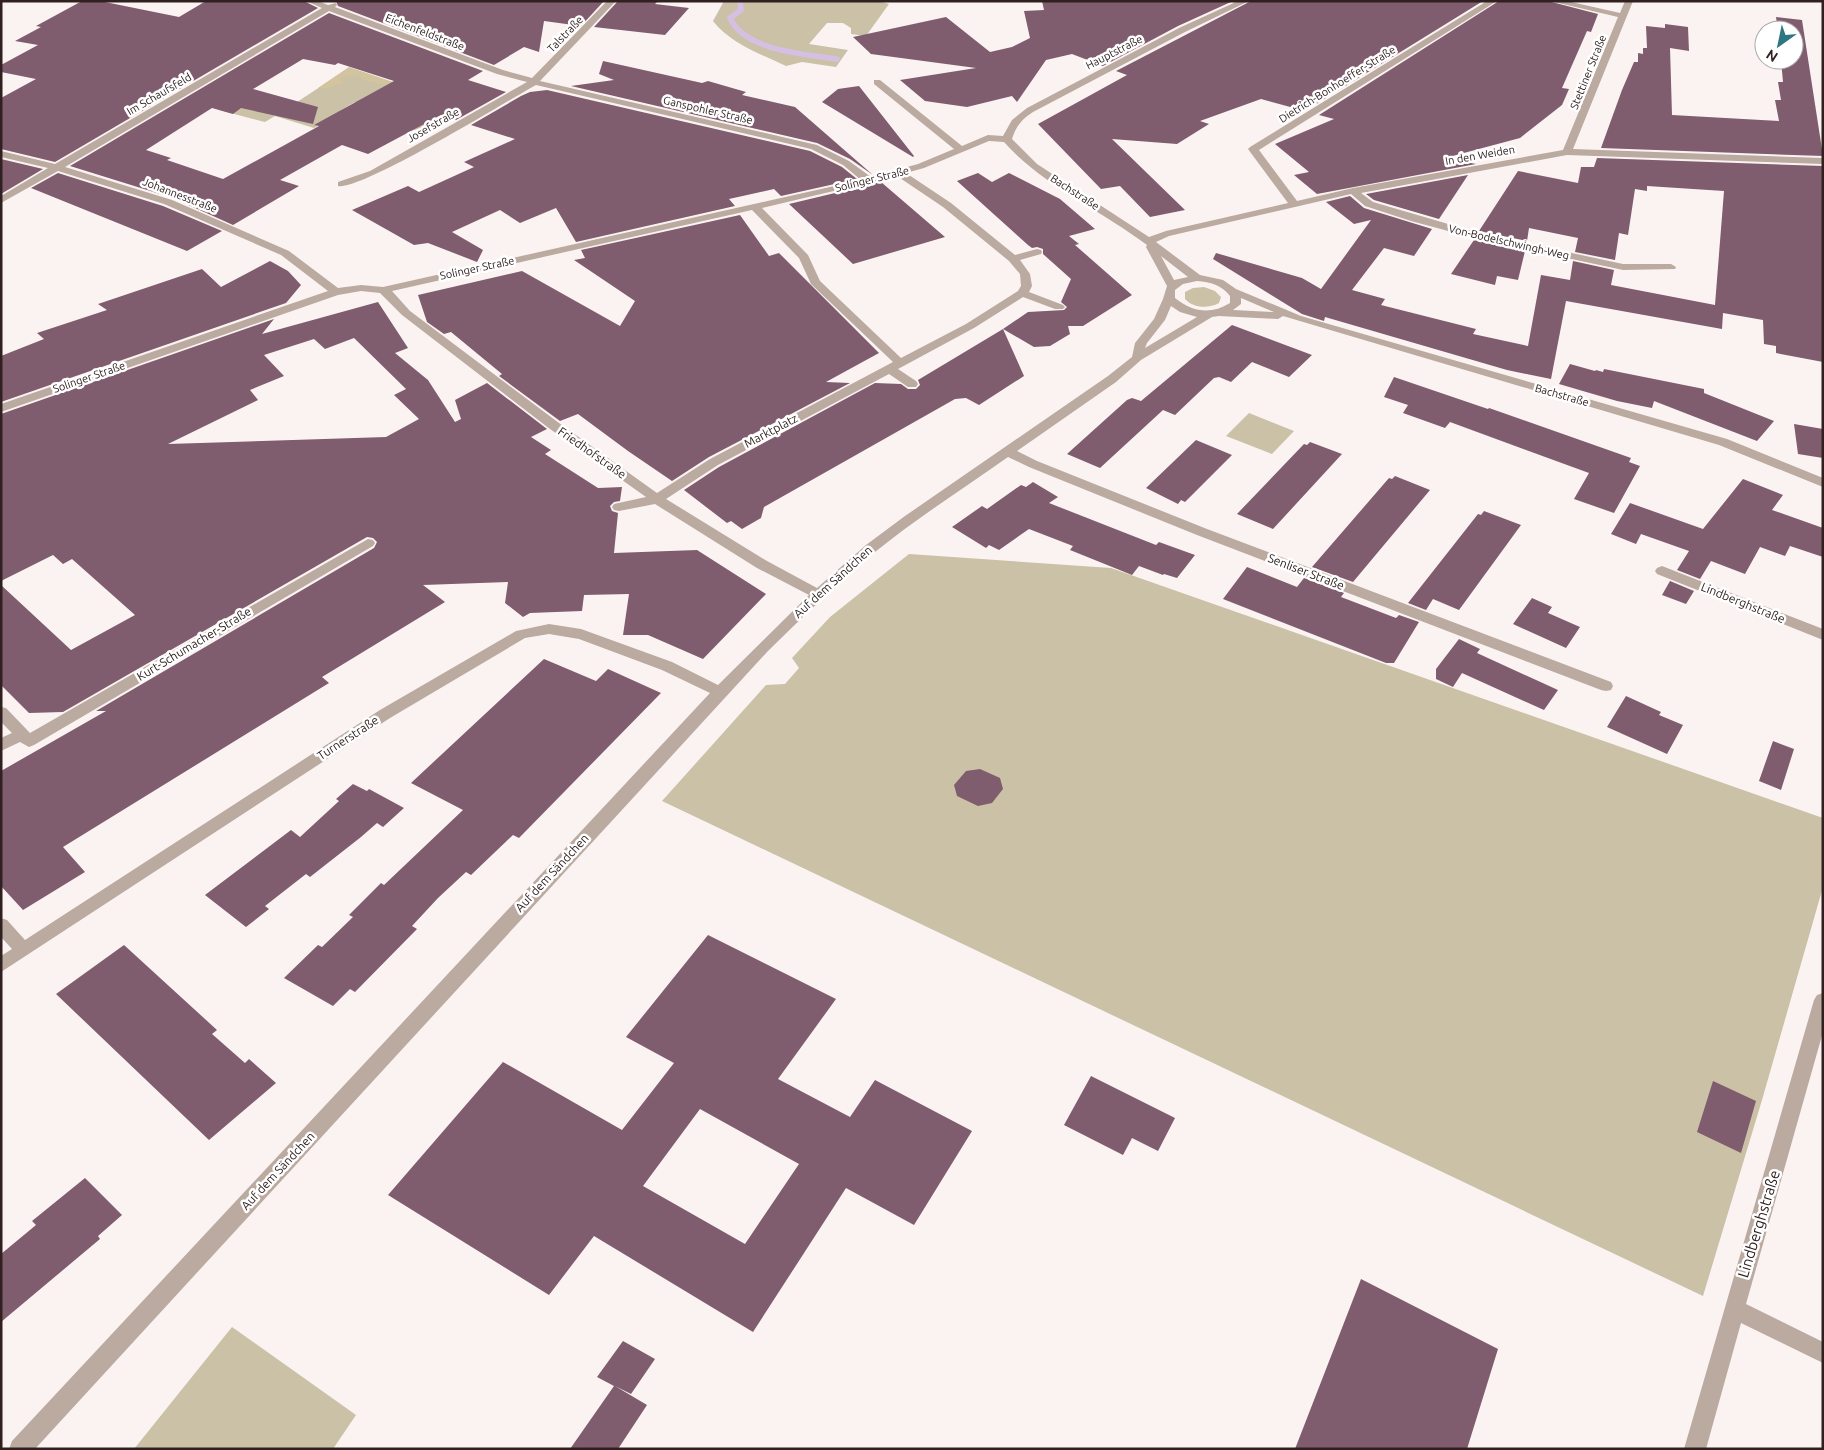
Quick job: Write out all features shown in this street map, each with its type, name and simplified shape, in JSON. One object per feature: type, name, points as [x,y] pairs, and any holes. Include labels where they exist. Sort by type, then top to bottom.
[{"type":"street","name":"Eichenfeldstraße","points":[[310,1],[500,72],[534,82]]},
{"type":"street","name":"Im Schaufsfeld","points":[[1,200],[338,1]]},
{"type":"street","name":"Talstraße","points":[[534,82],[612,1]]},
{"type":"street","name":"Hauptstraße","points":[[1007,139],[1010,128],[1018,117],[1030,110],[1182,30],[1245,1]]},
{"type":"street","name":"Dietrich-Bonhoeffer-Straße","points":[[1296,205],[1253,149],[1493,1]]},
{"type":"street","points":[[1554,1],[1623,16]]},
{"type":"street","name":"Stettiner Straße","points":[[1567,152],[1629,1]]},
{"type":"street","name":"Ganspohler Straße","points":[[534,82],[799,143],[831,154],[869,181]]},
{"type":"street","name":"Josefstraße","points":[[342,184],[374,173],[534,82]]},
{"type":"street","points":[[877,82],[960,150]]},
{"type":"street","name":"Solinger Straße","points":[[1,408],[336,292],[361,288],[383,290],[869,181],[899,173],[988,138],[1007,139]]},
{"type":"street","name":"Bachstraße","points":[[1007,139],[1034,166],[1131,228],[1197,278],[1219,282],[1297,318],[1723,442],[1823,483]]},
{"type":"street","name":"In den Weiden","points":[[1148,241],[1166,234],[1354,191],[1567,152],[1823,162]]},
{"type":"street","name":"Johannesstraße","points":[[1,154],[56,167],[161,200],[276,249],[308,268],[336,292]]},
{"type":"street","points":[[899,173],[947,205],[1013,259],[1025,274],[1028,286],[1022,293],[1059,307]]},
{"type":"street","name":"Von-Bodelschwingh-Weg","points":[[1354,191],[1369,204],[1478,236],[1623,267],[1671,267]]},
{"type":"street","points":[[754,207],[804,257],[815,282],[899,362]]},
{"type":"street","name":"Bachstraße","points":[[1148,241],[1172,286]]},
{"type":"street","points":[[1013,259],[1037,252]]},
{"type":"street","points":[[1172,286],[1179,282],[1197,278]]},
{"type":"street","name":"Auf dem Sändchen","points":[[1137,358],[1141,343],[1159,320],[1169,299],[1168,293],[1172,286]]},
{"type":"street","name":"Friedhofstraße","points":[[383,290],[406,313],[558,430],[656,499],[817,594]]},
{"type":"street","points":[[1221,313],[1235,304],[1236,296],[1233,290]]},
{"type":"street","name":"Marktplatz","points":[[656,499],[714,462],[899,362],[970,326],[1022,293]]},
{"type":"street","points":[[1169,299],[1176,306],[1189,312],[1208,315]]},
{"type":"street","name":"Bachstraße","points":[[1208,315],[1221,313],[1260,314],[1297,318]]},
{"type":"street","name":"Auf dem Sändchen","points":[[20,1449],[721,692],[817,594],[877,543],[1112,379],[1137,358],[1208,315]]},
{"type":"street","points":[[888,368],[912,384]]},
{"type":"street","name":"Senliser Straße","points":[[1009,452],[1033,464],[1202,532],[1606,686]]},
{"type":"street","points":[[619,507],[656,499]]},
{"type":"street","name":"Kurt-Schumacher-Straße","points":[[22,734],[29,741],[368,542]]},
{"type":"street","name":"Lindberghstraße","points":[[1662,571],[1823,635]]},
{"type":"street","name":"Turnerstraße","points":[[1,965],[385,714],[471,662],[522,634],[549,629],[581,634],[667,666],[721,692]]},
{"type":"street","points":[[1,712],[22,734],[1,745]]},
{"type":"street","points":[[1,925],[24,950]]},
{"type":"street","name":"Lindberghstraße","points":[[1695,1449],[1823,1000]]},
{"type":"street","points":[[1734,1309],[1823,1353]]},
{"type":"shaded area","points":[[724,1],[879,1],[889,4],[866,36],[851,34],[851,28],[843,23],[827,23],[809,44],[848,50],[836,67],[802,62],[786,66],[737,42],[713,21]]},
{"type":"shaded area","points":[[349,67],[396,83],[391,86],[363,80],[357,75],[341,78],[344,83],[324,89],[318,88]]},
{"type":"shaded area","points":[[349,68],[420,92],[396,105],[439,119],[414,130],[406,127],[382,110],[355,102],[314,128],[275,116],[265,122],[219,110],[297,102]]},
{"type":"shaded area","points":[[1204,287],[1215,291],[1221,297],[1219,303],[1201,307],[1185,299],[1185,292],[1193,288]]},
{"type":"shaded area","points":[[1249,413],[1294,431],[1272,454],[1226,436]]},
{"type":"shaded area","points":[[909,554],[1111,568],[1823,818],[1823,887],[1703,1296],[662,801],[766,685],[785,684],[799,668],[792,658],[830,617]]},
{"type":"shaded area","points":[[232,1327],[356,1415],[333,1449],[134,1449]]},
{"type":"building","points":[[82,1],[100,1],[179,17],[206,1],[304,1],[318,8],[55,162],[1,149],[1,98],[36,79],[1,72],[1,65],[38,45],[15,41],[41,27],[36,26]]},
{"type":"building","points":[[336,1],[604,1],[581,26],[544,21],[539,52],[524,47],[494,65],[338,6]]},
{"type":"building","points":[[618,1],[658,1],[655,4],[689,8],[665,35],[594,27]]},
{"type":"building","points":[[1042,1],[1233,1],[1178,26],[1103,66],[1072,54],[1046,60],[1017,102],[1012,96],[967,107],[925,101],[900,80],[976,68],[871,54],[853,37],[946,17],[990,52],[1012,47],[1030,38],[1024,11],[1044,10]]},
{"type":"building","points":[[1251,1],[1483,1],[1305,111],[1261,99],[1200,121],[1209,124],[1177,144],[1112,139],[1185,210],[1150,217],[1120,186],[1101,189],[1038,124],[1127,75],[1116,71]]},
{"type":"building","points":[[1499,1],[1548,1],[1598,14],[1591,32],[1587,31],[1562,88],[1569,89],[1562,105],[1520,138],[1445,158],[1476,164],[1317,194],[1294,175],[1309,172],[1275,144],[1334,119],[1319,115]]},
{"type":"building","points":[[329,13],[483,71],[468,80],[506,92],[456,120],[441,115],[368,154],[342,145],[280,180],[299,186],[233,225],[173,198],[70,166]],"holes":[[[303,59],[335,65],[338,63],[394,81],[314,125],[319,126],[223,179],[167,160],[171,158],[146,150],[212,108],[233,114],[241,108],[313,124],[318,107],[253,89]]]},
{"type":"building","points":[[1776,17],[1802,20],[1776,20]]},
{"type":"building","points":[[1665,24],[1688,27],[1689,51],[1670,48],[1672,115],[1779,121],[1775,100],[1781,100],[1778,82],[1783,82],[1782,70],[1804,70],[1804,33],[1823,156],[1601,148],[1634,62],[1638,62],[1638,53],[1643,54],[1643,48],[1647,48],[1646,26],[1665,28]]},
{"type":"building","points":[[603,61],[702,83],[708,81],[746,92],[742,95],[795,107],[873,175],[850,159],[817,143],[571,86],[614,80],[599,74]]},
{"type":"building","points":[[859,86],[913,157],[822,102],[838,89]]},
{"type":"building","points":[[547,90],[810,151],[842,167],[857,179],[781,196],[774,189],[729,199],[735,206],[576,242],[556,208],[520,223],[500,210],[452,232],[483,250],[477,262],[428,243],[414,245],[352,210],[408,186],[419,192],[474,167],[464,162],[515,139],[471,125],[521,96],[530,92]]},
{"type":"building","points":[[1597,158],[1823,166],[1823,362],[1776,353],[1776,346],[1764,344],[1763,320],[1723,313],[1722,329],[1566,301],[1551,379],[1507,370],[1325,317],[1324,321],[1302,314],[1213,259],[1216,253],[1302,278],[1321,289],[1371,220],[1354,224],[1326,202],[1350,196],[1364,208],[1432,229],[1414,256],[1384,248],[1352,290],[1385,299],[1381,305],[1476,329],[1473,334],[1528,346],[1541,275],[1570,280],[1573,261],[1614,270],[1611,285],[1715,305],[1724,191],[1647,186],[1647,191],[1635,189],[1628,235],[1619,233],[1615,260],[1575,252],[1578,238],[1529,228],[1527,241],[1479,231],[1518,171],[1578,183],[1581,167],[1594,167]]},
{"type":"building","points":[[1,159],[43,169],[1,194]]},
{"type":"building","points":[[58,173],[163,206],[222,231],[187,251],[31,188]]},
{"type":"building","points":[[978,173],[992,182],[1009,173],[1060,199],[1095,229],[1069,236],[1079,244],[1075,245],[1132,295],[1083,326],[1068,326],[1070,334],[1050,346],[1034,347],[1003,329],[1028,312],[1064,310],[1067,307],[1061,302],[1071,279],[1043,254],[1043,249],[1032,248],[1028,245],[957,181]]},
{"type":"building","points":[[1468,175],[1439,219],[1374,200],[1366,194]]},
{"type":"building","points":[[881,182],[945,237],[853,264],[789,204]]},
{"type":"building","points":[[740,215],[769,256],[779,253],[879,353],[826,382],[850,383],[709,457],[672,481],[578,414],[560,421],[499,376],[502,374],[451,332],[444,334],[427,322],[418,295],[522,271],[620,326],[635,301],[574,260],[585,258],[581,250]]},
{"type":"building","points":[[1474,240],[1525,251],[1518,280],[1497,276],[1495,285],[1451,274]]},
{"type":"building","points":[[270,261],[288,271],[301,285],[286,303],[1,402],[1,356],[44,339],[37,333],[107,310],[98,304],[202,269],[221,287]]},
{"type":"building","points":[[378,302],[408,348],[395,353],[428,380],[455,422],[461,419],[455,400],[487,383],[547,429],[531,437],[551,450],[545,454],[598,488],[622,487],[620,501],[614,502],[610,506],[612,511],[618,513],[614,553],[697,550],[766,594],[703,659],[648,635],[623,635],[629,594],[584,595],[582,611],[530,613],[523,617],[505,603],[508,582],[423,585],[445,602],[322,677],[329,683],[63,847],[85,872],[23,910],[1,886],[1,771],[106,711],[96,711],[374,548],[377,542],[373,538],[367,537],[63,712],[29,713],[1,685],[1,585],[71,650],[135,615],[72,559],[63,564],[53,555],[1,581],[1,414],[274,319],[262,334]],"holes":[[[354,338],[406,389],[394,395],[419,419],[386,437],[168,444],[258,400],[250,390],[284,376],[264,355],[314,339],[325,349]]]},
{"type":"building","points":[[1232,325],[1312,355],[1289,377],[1252,362],[1231,382],[1219,377],[1214,378],[1175,415],[1163,410],[1100,468],[1067,454],[1127,400],[1132,398],[1141,401]]},
{"type":"building","points":[[1003,329],[1024,376],[979,405],[966,398],[955,399],[764,507],[761,518],[742,529],[731,521],[727,523],[684,490],[719,467],[875,383],[901,384],[908,389],[916,389],[920,385],[918,380]]},
{"type":"building","points":[[1570,364],[1595,371],[1603,372],[1604,369],[1704,389],[1704,393],[1774,421],[1757,441],[1654,401],[1652,408],[1617,401],[1559,384]]},
{"type":"building","points":[[1394,377],[1631,458],[1629,462],[1640,466],[1614,513],[1574,499],[1589,473],[1450,422],[1445,428],[1403,413],[1408,405],[1384,397]]},
{"type":"building","points":[[1794,424],[1823,429],[1823,458],[1798,454]]},
{"type":"building","points":[[1196,440],[1232,455],[1185,502],[1181,500],[1178,504],[1146,488]]},
{"type":"building","points":[[1310,442],[1342,454],[1273,529],[1237,514],[1304,444],[1307,445]]},
{"type":"building","points":[[1395,476],[1430,490],[1353,582],[1312,567],[1389,478],[1392,479]]},
{"type":"building","points":[[1743,479],[1783,495],[1772,510],[1823,528],[1823,557],[1790,546],[1785,556],[1760,547],[1745,574],[1711,561],[1700,579],[1677,570],[1689,551],[1641,534],[1636,544],[1611,534],[1630,503],[1703,529]]},
{"type":"building","points":[[1033,482],[1058,497],[1049,503],[1156,545],[1159,542],[1195,555],[1177,578],[1139,566],[1132,575],[1070,550],[1073,546],[1029,529],[999,550],[989,545],[986,548],[952,527],[982,506],[987,509],[1021,485],[1026,487]]},
{"type":"building","points":[[1484,511],[1521,525],[1459,610],[1433,599],[1426,610],[1408,603],[1478,514],[1481,515]]},
{"type":"building","points":[[1247,567],[1297,587],[1304,578],[1344,593],[1341,597],[1396,618],[1399,615],[1419,622],[1394,663],[1386,663],[1223,599]]},
{"type":"building","points":[[1670,581],[1694,591],[1686,604],[1662,595]]},
{"type":"building","points":[[1532,598],[1552,607],[1548,613],[1580,627],[1566,648],[1513,624]]},
{"type":"building","points":[[1459,639],[1480,649],[1477,653],[1558,690],[1544,710],[1462,673],[1453,687],[1436,679],[1436,669]]},
{"type":"building","points":[[544,659],[596,681],[608,669],[661,693],[519,838],[513,835],[471,875],[466,872],[438,898],[412,926],[417,929],[355,992],[350,989],[333,1006],[284,978],[318,945],[322,947],[353,917],[349,915],[381,883],[384,885],[463,810],[411,783]]},
{"type":"building","points":[[1626,696],[1661,712],[1659,715],[1683,725],[1667,754],[1607,727]]},
{"type":"building","points":[[1773,741],[1794,749],[1781,790],[1759,781]]},
{"type":"building","points":[[980,769],[1000,778],[1003,789],[992,803],[978,806],[957,796],[954,785],[966,771]]},
{"type":"building","points":[[353,784],[367,791],[369,789],[404,808],[383,827],[377,823],[310,877],[306,874],[265,906],[269,909],[246,927],[205,895],[291,830],[300,837],[339,801],[336,799]]},
{"type":"building","points":[[708,935],[836,999],[778,1079],[850,1117],[875,1080],[972,1131],[914,1225],[846,1188],[753,1332],[594,1236],[549,1295],[388,1195],[503,1062],[622,1130],[674,1063],[626,1037]],"holes":[[[700,1109],[799,1164],[745,1244],[643,1186]]]},
{"type":"building","points":[[124,945],[217,1030],[212,1034],[245,1063],[249,1059],[276,1083],[209,1140],[56,994]]},
{"type":"building","points":[[1091,1076],[1175,1118],[1158,1151],[1132,1138],[1123,1155],[1064,1125]]},
{"type":"building","points":[[1713,1081],[1756,1101],[1741,1153],[1697,1132]]},
{"type":"building","points":[[85,1178],[122,1215],[98,1236],[100,1239],[1,1322],[1,1254],[36,1225],[32,1221]]},
{"type":"building","points":[[1361,1279],[1498,1349],[1467,1449],[1295,1449]]},
{"type":"building","points":[[623,1341],[655,1359],[631,1394],[615,1386],[647,1405],[618,1449],[570,1449],[614,1386],[597,1377]]},
{"type":"waterway","points":[[740,1],[741,10],[730,18],[738,29],[749,38],[793,53],[837,59]]}]
